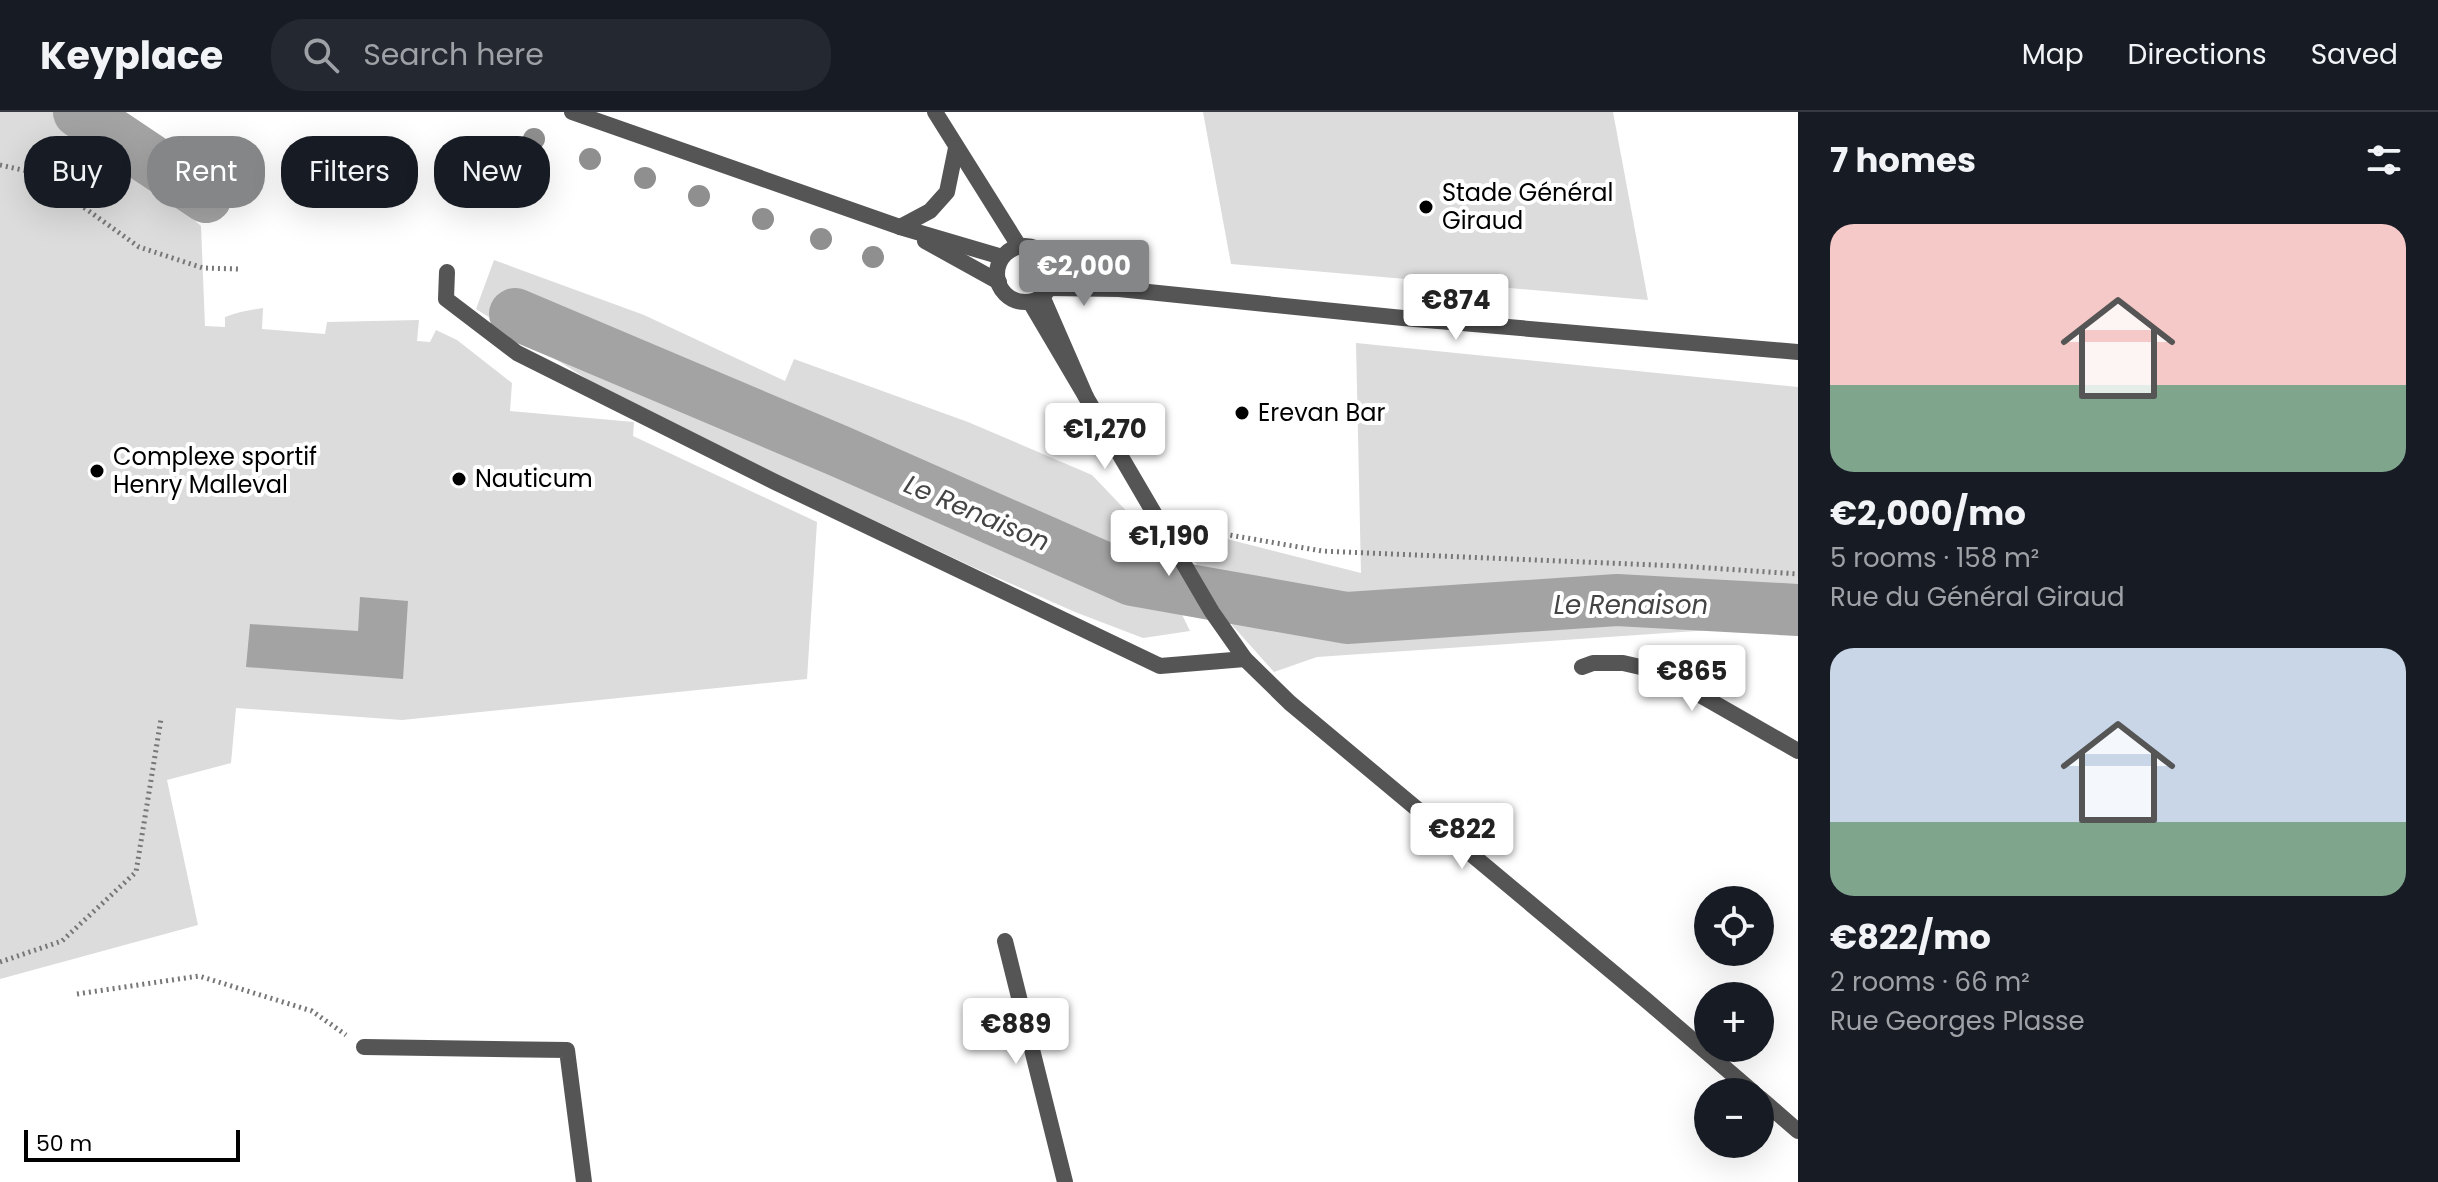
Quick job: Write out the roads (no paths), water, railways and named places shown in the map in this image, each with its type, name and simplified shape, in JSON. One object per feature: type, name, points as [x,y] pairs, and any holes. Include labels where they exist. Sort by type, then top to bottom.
[{"type":"street","points":[[572,112],[900,227],[1010,252],[1036,248],[1049,258],[1052,266],[1053,280],[1041,295]]},
{"type":"street","points":[[935,112],[1010,252]]},
{"type":"street","points":[[900,227],[930,211],[947,192],[956,148]]},
{"type":"street","points":[[900,227],[999,282]]},
{"type":"street","points":[[1010,252],[997,274],[1007,295],[1014,300],[1119,289],[1403,318],[1798,352]]},
{"type":"street","points":[[1052,266],[1119,289]]},
{"type":"street","points":[[447,272],[446,299],[517,353],[775,482],[1160,666],[1245,659]]},
{"type":"street","points":[[1041,295],[1086,397],[1120,459],[1212,612],[1245,659],[1290,703],[1737,1078]]},
{"type":"street","points":[[1582,667],[1593,663],[1623,663],[1658,671],[1798,751]]},
{"type":"street","points":[[1005,941],[1065,1182]]},
{"type":"street","points":[[364,1047],[567,1050],[584,1182]]},
{"type":"street","points":[[1774,1110],[1798,1131]]},
{"type":"waterway","name":"Le Renaison","points":[[79,112],[147,158]]},
{"type":"waterway","name":"Le Renaison","points":[[515,314],[839,451],[1132,580],[1347,618],[1617,600],[1798,610]]},
{"type":"place","name":"Stade Général Giraud","points":[[1426,207]]},
{"type":"place","name":"Erevan Bar","points":[[1242,413]]},
{"type":"place","name":"Complexe sportif Henry Malleval","points":[[97,471]]},
{"type":"place","name":"Nauticum","points":[[459,479]]}]
